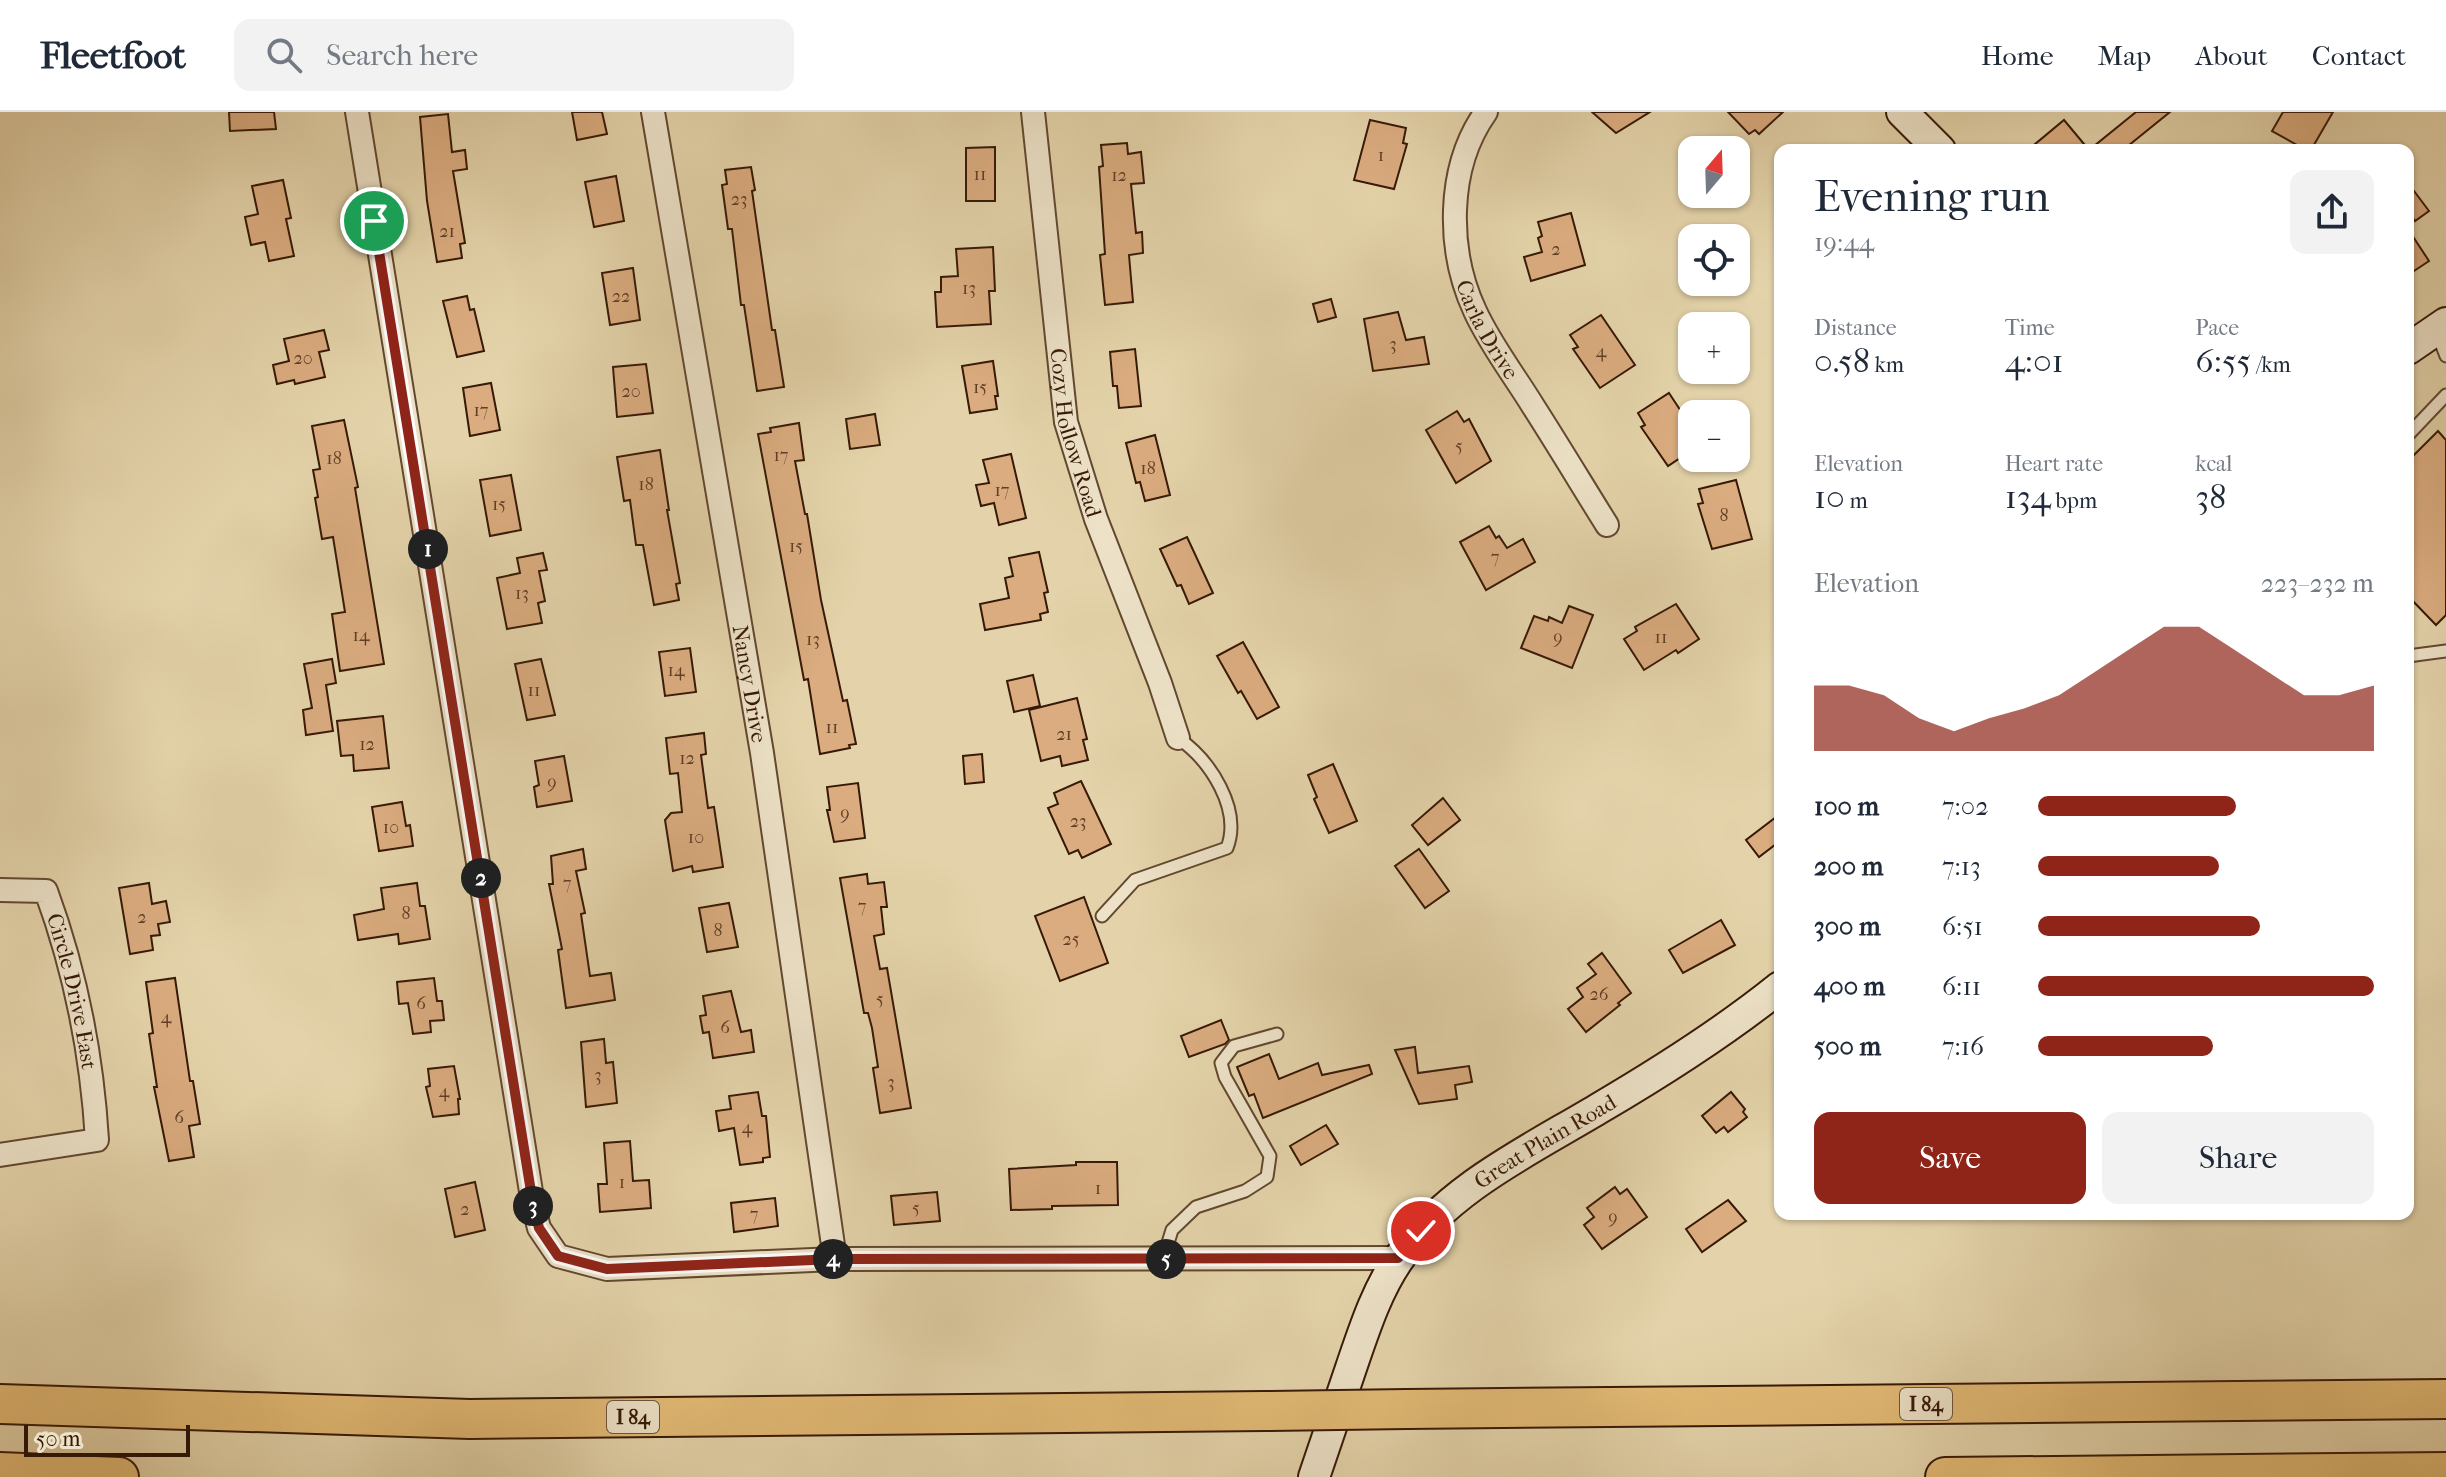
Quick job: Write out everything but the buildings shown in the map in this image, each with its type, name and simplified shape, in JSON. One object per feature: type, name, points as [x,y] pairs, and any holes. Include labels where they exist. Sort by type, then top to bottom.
[{"type":"highway","name":"I 84","points":[[0,1404],[231,1414],[470,1419],[2446,1399]]},
{"type":"highway","points":[[0,1472],[119,1477]]},
{"type":"highway","points":[[1945,1477],[2446,1472]]},
{"type":"main road","points":[[1902,112],[1934,144]]},
{"type":"main road","points":[[2414,347],[2443,336]]},
{"type":"main road","name":"Great Plain Road","points":[[1314,1477],[1370,1315],[1398,1258],[1421,1231],[1462,1194],[1505,1163],[1665,1070],[1744,1017],[1774,992]]},
{"type":"street","points":[[357,112],[533,1204],[539,1228],[558,1256],[607,1269],[835,1259],[1398,1258]]},
{"type":"street","name":"Nancy Drive","points":[[653,112],[762,753],[835,1259]]},
{"type":"street","name":"Cozy Hollow Road","points":[[1033,112],[1066,422],[1096,519],[1160,683],[1178,738]]},
{"type":"street","name":"Carla Drive","points":[[1486,112],[1465,154],[1456,195],[1454,234],[1461,270],[1475,312],[1607,525]]},
{"type":"street","name":"Circle Drive East","points":[[0,890],[46,891],[65,944],[94,1093],[97,1140],[0,1155]]},
{"type":"lane","points":[[2414,429],[2446,395]]},
{"type":"lane","points":[[2414,655],[2446,651]]},
{"type":"lane","points":[[1102,916],[1135,880],[1227,848],[1233,833],[1225,799],[1210,768],[1197,751],[1178,738]]},
{"type":"lane","points":[[1163,1259],[1172,1230],[1196,1207],[1245,1191],[1267,1177],[1270,1156],[1225,1077],[1221,1063],[1234,1046],[1277,1034]]},
{"type":"route","points":[[374,221],[533,1204],[539,1228],[558,1256],[607,1269],[835,1259],[1398,1258],[1421,1231]]}]
